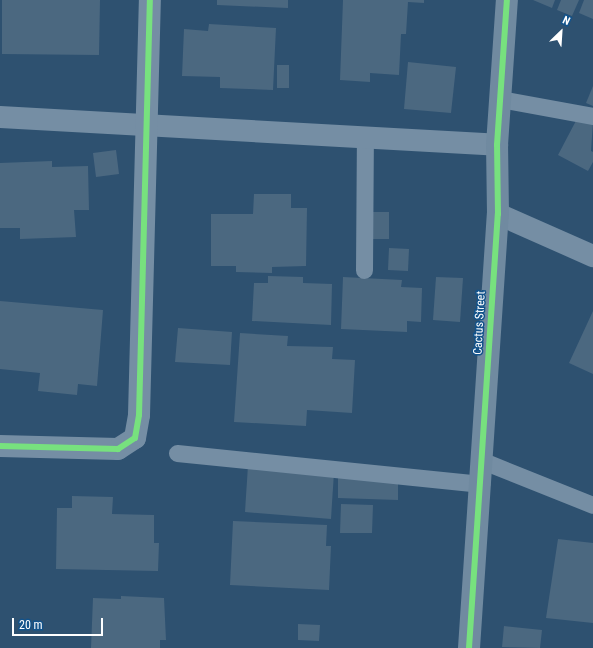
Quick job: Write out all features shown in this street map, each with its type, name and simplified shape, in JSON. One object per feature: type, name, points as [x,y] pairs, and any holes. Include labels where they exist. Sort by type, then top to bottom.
[{"type":"street","points":[[0,446],[118,450],[135,438],[139,416],[149,126],[150,0]]},
{"type":"street","name":"Cactus Street","points":[[469,648],[483,461],[498,214],[497,145],[507,0]]},
{"type":"street","points":[[0,117],[497,145]]},
{"type":"street","points":[[498,214],[593,256]]},
{"type":"lane","points":[[500,99],[593,116]]},
{"type":"lane","points":[[364,270],[365,138]]},
{"type":"lane","points":[[177,453],[481,484]]},
{"type":"lane","points":[[483,461],[593,505]]},
{"type":"building","points":[[2,0],[100,0],[99,55],[2,54]]},
{"type":"building","points":[[217,0],[288,0],[288,8],[217,5]]},
{"type":"building","points":[[343,0],[424,0],[424,3],[408,2],[406,34],[401,34],[399,75],[370,73],[370,82],[340,80]]},
{"type":"building","points":[[533,0],[555,0],[552,8]]},
{"type":"building","points":[[561,0],[579,0],[572,16],[557,10]]},
{"type":"building","points":[[584,0],[593,0],[593,19],[579,13]]},
{"type":"building","points":[[209,24],[276,28],[273,90],[220,88],[220,77],[182,76],[184,29],[208,31]]},
{"type":"building","points":[[408,62],[456,67],[451,113],[404,109]]},
{"type":"building","points":[[277,65],[289,65],[289,88],[277,88]]},
{"type":"building","points":[[593,86],[593,106],[586,103]]},
{"type":"building","points":[[579,115],[593,122],[591,151],[593,152],[593,162],[588,171],[558,155]]},
{"type":"building","points":[[116,150],[119,174],[96,177],[93,153]]},
{"type":"building","points":[[52,161],[52,167],[88,166],[89,210],[74,210],[76,237],[20,239],[20,228],[0,228],[0,163]]},
{"type":"building","points":[[254,194],[291,194],[291,208],[307,208],[306,266],[272,267],[272,273],[236,272],[236,266],[211,266],[211,214],[253,214]]},
{"type":"building","points":[[369,212],[389,212],[389,239],[369,239]]},
{"type":"building","points":[[389,248],[409,249],[408,271],[388,270]]},
{"type":"building","points":[[268,276],[303,277],[303,283],[332,284],[331,325],[252,321],[254,283],[268,283]]},
{"type":"building","points":[[343,277],[402,280],[401,287],[422,288],[421,322],[407,321],[407,332],[341,329]]},
{"type":"building","points":[[436,277],[463,278],[460,322],[433,320]]},
{"type":"building","points":[[0,301],[103,310],[97,386],[78,384],[77,395],[38,391],[40,373],[0,369]]},
{"type":"building","points":[[593,311],[593,374],[569,363]]},
{"type":"building","points":[[178,328],[232,332],[230,365],[175,362]]},
{"type":"building","points":[[240,333],[288,336],[287,346],[333,347],[332,359],[355,360],[352,413],[307,410],[306,426],[234,422]]},
{"type":"building","points":[[248,465],[334,472],[331,519],[245,512]]},
{"type":"building","points":[[338,474],[398,476],[398,500],[338,498]]},
{"type":"building","points":[[72,496],[113,497],[112,514],[154,515],[154,543],[159,543],[158,571],[56,569],[57,508],[72,508]]},
{"type":"building","points":[[341,504],[373,505],[372,533],[340,533]]},
{"type":"building","points":[[233,521],[327,525],[326,546],[331,546],[329,590],[230,585]]},
{"type":"building","points":[[558,539],[593,543],[593,623],[546,618]]},
{"type":"building","points":[[121,596],[164,598],[166,640],[160,640],[160,648],[91,648],[93,598],[121,599]]},
{"type":"building","points":[[298,624],[320,625],[319,641],[298,640]]},
{"type":"building","points":[[504,626],[542,630],[540,648],[502,647]]},
{"type":"cycle path","points":[[0,446],[118,449],[135,438],[139,415],[150,0]]},
{"type":"cycle path","points":[[469,648],[498,214],[497,145],[507,0]]}]
